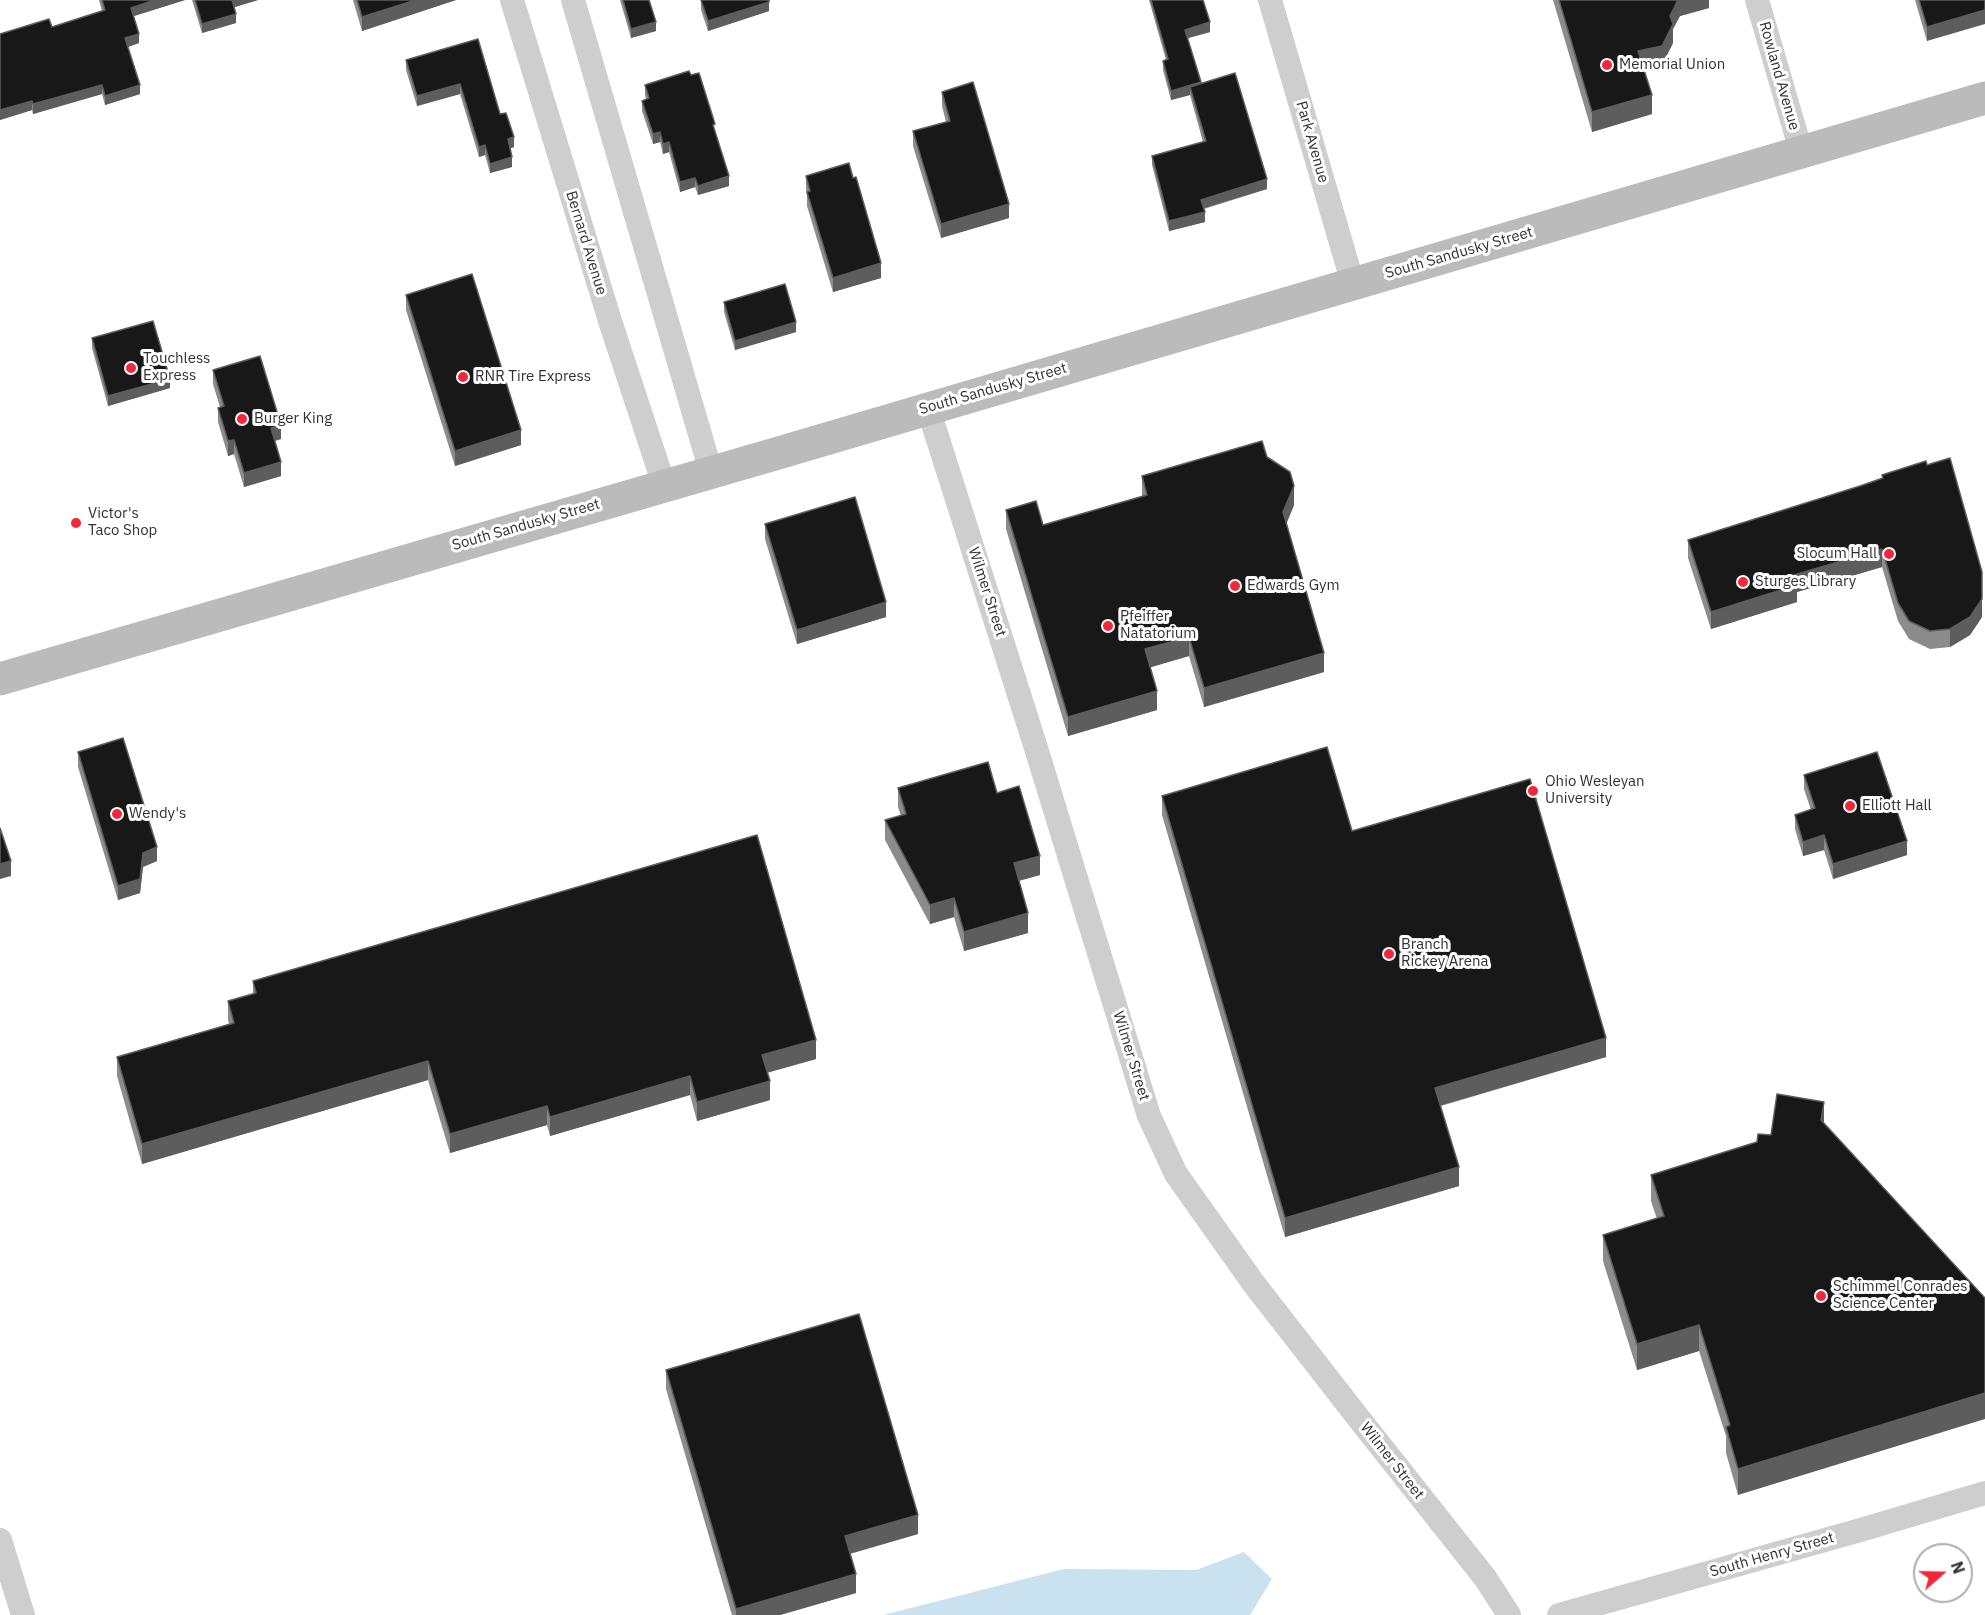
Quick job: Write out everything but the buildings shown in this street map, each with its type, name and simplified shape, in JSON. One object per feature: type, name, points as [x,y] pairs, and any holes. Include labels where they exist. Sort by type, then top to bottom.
[{"type":"street","name":"Bernard Avenue","points":[[512,0],[608,313],[664,485]]},
{"type":"street","points":[[573,0],[711,471]]},
{"type":"street","name":"Park Avenue","points":[[1270,0],[1353,284]]},
{"type":"street","name":"Rowland Avenue","points":[[1757,0],[1801,151]]},
{"type":"street","name":"South Sandusky Street","points":[[0,679],[1985,98]]},
{"type":"street","name":"Wilmer Street","points":[[928,408],[1033,736],[1149,1116],[1176,1174],[1254,1284],[1486,1579],[1509,1615]]},
{"type":"street","name":"South Henry Street","points":[[1559,1615],[1985,1493]]},
{"type":"street","points":[[0,1540],[23,1615]]},
{"type":"water","points":[[1244,1552],[1272,1579],[1250,1615],[883,1615],[1064,1569],[1196,1570]]},
{"type":"place","name":"Memorial Union","points":[[1607,65]]},
{"type":"place","name":"Touchless Express","points":[[131,368]]},
{"type":"place","name":"RNR Tire Express","points":[[463,377]]},
{"type":"place","name":"Burger King","points":[[242,419]]},
{"type":"place","name":"Victor's Taco Shop","points":[[76,523]]},
{"type":"place","name":"Slocum Hall","points":[[1889,554]]},
{"type":"place","name":"Sturges Library","points":[[1743,582]]},
{"type":"place","name":"Edwards Gym","points":[[1235,586]]},
{"type":"place","name":"Pfeiffer Natatorium","points":[[1108,626]]},
{"type":"place","name":"Ohio Wesleyan University","points":[[1533,791]]},
{"type":"place","name":"Elliott Hall","points":[[1850,806]]},
{"type":"place","name":"Wendy's","points":[[117,814]]},
{"type":"place","name":"Branch Rickey Arena","points":[[1389,954]]},
{"type":"place","name":"Schimmel Conrades Science Center","points":[[1821,1296]]}]
